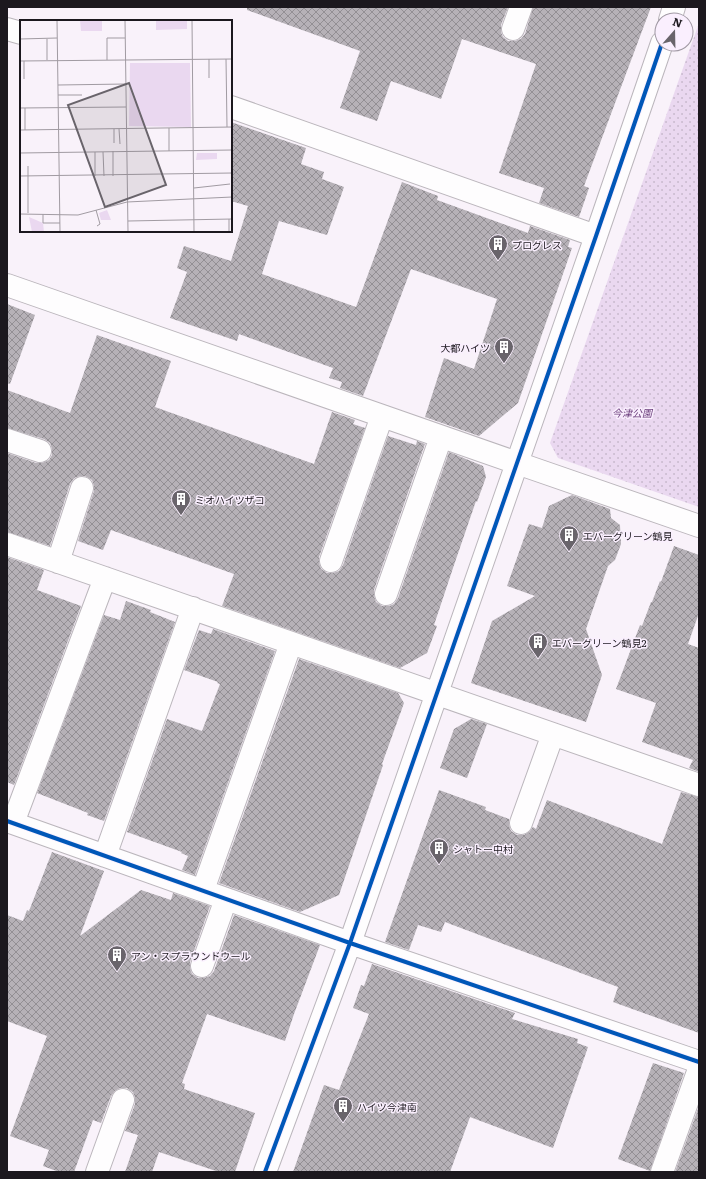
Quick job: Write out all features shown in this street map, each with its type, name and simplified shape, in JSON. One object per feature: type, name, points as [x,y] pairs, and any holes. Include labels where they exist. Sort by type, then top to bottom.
[{"type":"street","points":[[513,29],[520,7]]},
{"type":"street","points":[[7,28],[20,34]]},
{"type":"street","points":[[265,1172],[350,943],[659,52]]},
{"type":"street","points":[[232,107],[596,236]]},
{"type":"street","points":[[7,285],[699,526]]},
{"type":"street","points":[[331,561],[382,416]]},
{"type":"street","points":[[386,594],[441,437]]},
{"type":"street","points":[[7,440],[40,451]]},
{"type":"street","points":[[58,562],[82,488]]},
{"type":"street","points":[[7,544],[699,785]]},
{"type":"street","points":[[105,578],[10,822],[350,943],[699,1062]]},
{"type":"street","points":[[105,856],[193,608]]},
{"type":"street","points":[[203,890],[291,643]]},
{"type":"street","points":[[521,823],[553,734]]},
{"type":"street","points":[[202,966],[226,899]]},
{"type":"street","points":[[662,1172],[699,1069]]},
{"type":"street","points":[[97,1172],[123,1100]]},
{"type":"green space","name":"今津公園","points":[[699,23],[699,507],[558,458],[550,443],[689,52],[694,52],[694,37]]},
{"type":"building","points":[[247,7],[508,7],[501,25],[501,32],[503,37],[508,41],[515,41],[521,39],[525,34],[533,7],[651,7],[584,186],[589,188],[579,217],[539,203],[544,188],[499,173],[536,64],[462,39],[441,99],[391,81],[377,121],[340,108],[360,51],[247,10]]},
{"type":"building","points":[[232,122],[306,148],[301,164],[324,172],[322,179],[344,187],[327,235],[279,221],[262,274],[356,307],[402,182],[438,196],[437,200],[528,233],[530,226],[570,240],[568,247],[572,248],[518,403],[479,436],[425,417],[444,358],[474,369],[497,299],[411,269],[363,396],[340,388],[342,382],[329,378],[333,368],[239,334],[237,341],[170,318],[187,272],[177,268],[184,246],[231,261],[248,206],[232,201]]},
{"type":"building","points":[[7,304],[35,315],[10,384],[7,383]]},
{"type":"building","points":[[97,335],[171,361],[155,407],[314,464],[332,412],[355,420],[353,424],[365,428],[319,557],[321,569],[327,573],[339,571],[343,565],[388,436],[416,445],[417,441],[425,444],[374,590],[376,602],[382,606],[394,604],[398,598],[449,452],[483,466],[486,477],[454,565],[434,625],[437,626],[427,653],[400,668],[222,606],[234,574],[111,530],[103,550],[78,541],[94,491],[92,480],[85,476],[74,478],[70,484],[50,546],[7,532],[7,453],[36,463],[42,463],[49,460],[52,455],[52,449],[50,443],[44,439],[7,428],[7,390],[70,413]]},
{"type":"building","points":[[572,495],[610,509],[611,518],[620,525],[621,544],[615,560],[608,566],[586,629],[602,675],[586,722],[471,683],[492,621],[535,596],[507,586],[529,524],[542,528],[549,506]]},
{"type":"building","points":[[674,546],[699,555],[699,613],[688,644],[699,648],[699,772],[689,768],[693,760],[642,742],[656,703],[616,689],[640,625],[642,626],[660,581],[661,582]]},
{"type":"building","points":[[7,557],[44,570],[37,590],[81,606],[14,785],[7,782]]},
{"type":"building","points":[[126,601],[151,610],[150,612],[175,622],[104,821],[87,815],[88,813],[37,793],[104,615],[120,620]]},
{"type":"building","points":[[213,629],[275,651],[195,875],[182,870],[188,856],[181,853],[182,852],[127,832],[167,719],[202,731],[220,684],[184,670],[199,630],[211,634]]},
{"type":"building","points":[[299,659],[398,693],[404,703],[382,764],[383,765],[339,895],[300,912],[219,883]]},
{"type":"building","points":[[471,719],[487,724],[467,778],[440,768],[454,729]]},
{"type":"building","points":[[439,790],[486,807],[485,810],[509,819],[511,831],[517,835],[524,835],[533,827],[536,829],[547,800],[662,844],[681,792],[699,797],[699,1033],[613,1002],[618,987],[445,922],[441,932],[418,925],[409,950],[385,942]]},
{"type":"building","points":[[52,852],[104,871],[80,936],[141,890],[171,900],[173,893],[210,906],[190,962],[192,974],[198,978],[210,976],[214,971],[234,915],[320,945],[285,1041],[207,1014],[182,1083],[185,1084],[184,1089],[255,1113],[235,1172],[219,1172],[159,1152],[152,1172],[125,1172],[138,1135],[125,1131],[135,1104],[133,1092],[127,1088],[120,1088],[111,1096],[101,1123],[93,1120],[74,1172],[59,1172],[43,1166],[49,1150],[10,1136],[47,1036],[7,1021],[7,915],[23,921],[27,910],[29,911]]},
{"type":"building","points":[[372,964],[515,1013],[512,1019],[578,1039],[577,1043],[588,1047],[553,1148],[470,1117],[450,1172],[293,1172],[324,1085],[339,1090],[369,1014],[353,1008],[361,985],[364,986]]},
{"type":"building","points":[[653,1063],[684,1073],[650,1171],[618,1159]]},
{"type":"building","points":[[699,1106],[699,1172],[675,1172]]},
{"type":"cycle path","points":[[265,1172],[350,943],[659,52]]},
{"type":"cycle path","points":[[7,821],[350,943],[699,1062]]},
{"type":"place","name":"プログレス","points":[[498,261]]},
{"type":"place","name":"大都ハイツ","points":[[504,364]]},
{"type":"place","name":"ミオハイツザコ","points":[[181,516]]},
{"type":"place","name":"エバーグリーン鶴見","points":[[569,552]]},
{"type":"place","name":"エバーグリーン鶴見2","points":[[538,659]]},
{"type":"place","name":"シャトー中村","points":[[439,865]]},
{"type":"place","name":"アン・スプラウンドウール","points":[[117,972]]},
{"type":"place","name":"ハイツ今津南","points":[[343,1123]]}]
